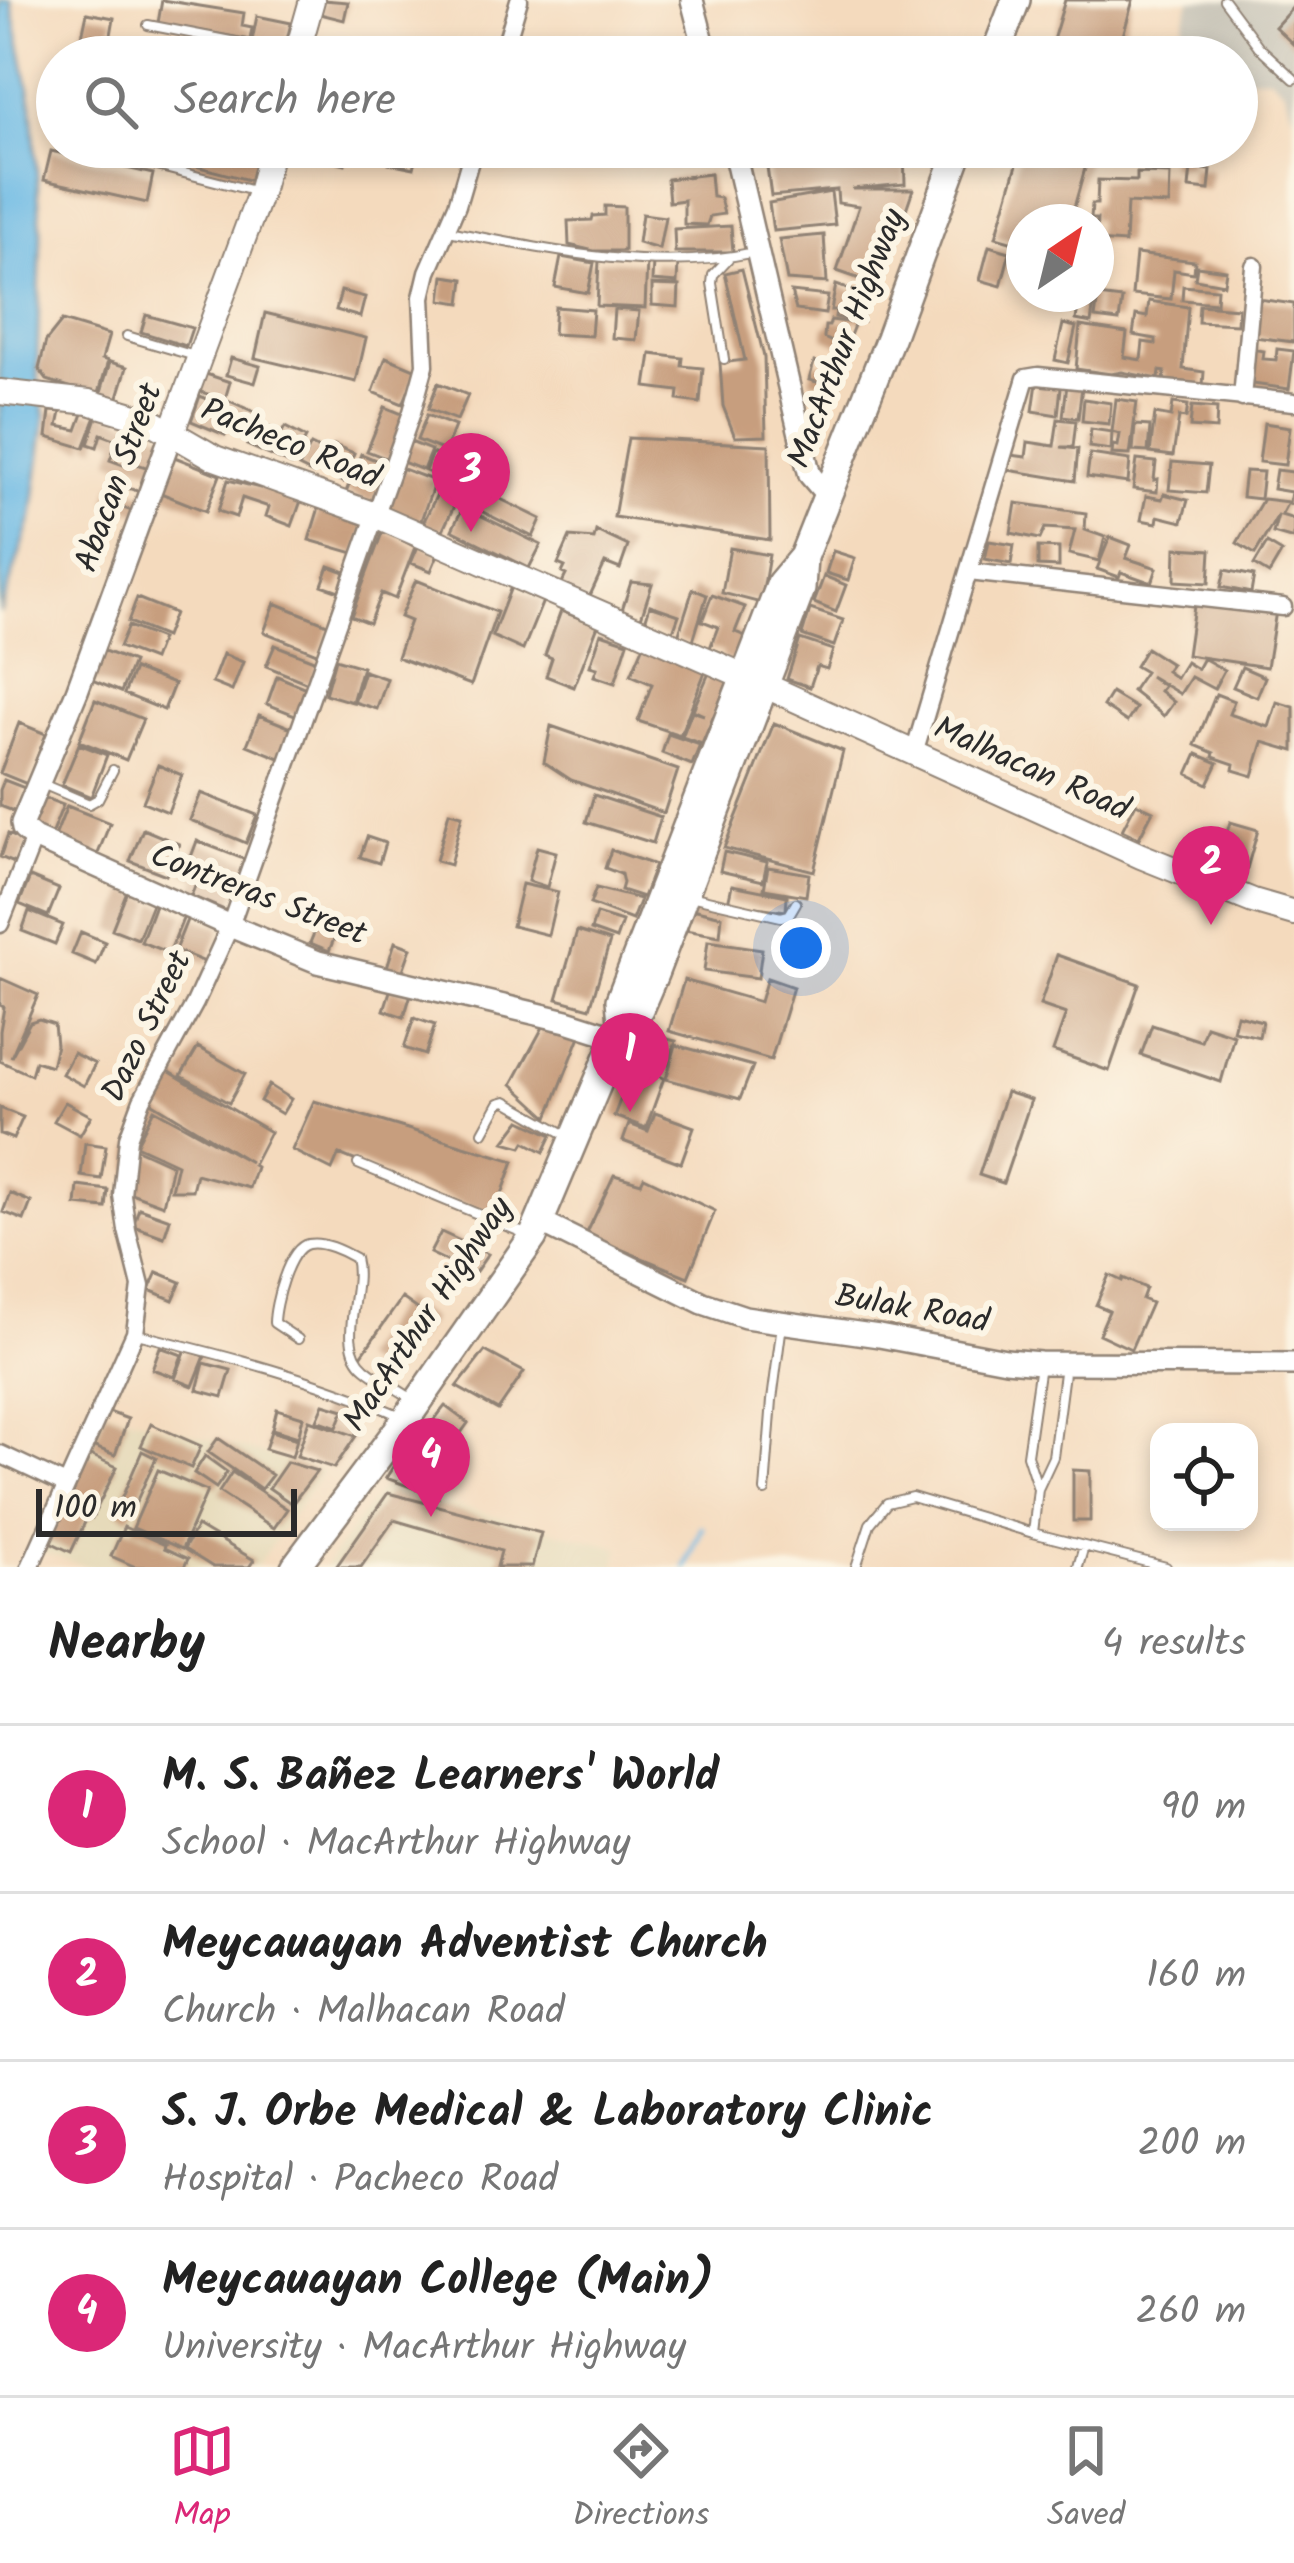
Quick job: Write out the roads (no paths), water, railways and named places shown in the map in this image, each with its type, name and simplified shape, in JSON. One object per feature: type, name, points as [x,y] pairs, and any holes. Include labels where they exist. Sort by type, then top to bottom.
[{"type":"highway","points":[[1002,36],[1016,0]]},
{"type":"highway","name":"MacArthur Highway","points":[[306,1563],[537,1230],[620,1029],[620,1000],[754,681],[800,589],[803,557],[952,168]]},
{"type":"highway","name":"MacArthur Highway","points":[[620,1029],[639,1010],[754,681]]},
{"type":"main road","points":[[302,36],[311,0]]},
{"type":"main road","name":"Abacan Street","points":[[172,433],[267,168]]},
{"type":"main road","name":"Pacheco Road","points":[[0,392],[109,407],[148,420],[214,458],[375,515],[754,681]]},
{"type":"main road","name":"Malhacan Road","points":[[754,681],[1141,856],[1294,913]]},
{"type":"street","points":[[508,36],[518,0]]},
{"type":"street","points":[[692,0],[701,36]]},
{"type":"street","name":"Dazo Street","points":[[30,1567],[136,1333],[140,1286],[122,1195],[128,1138],[142,1100],[230,926],[412,412],[425,365],[422,297],[468,168]]},
{"type":"street","points":[[738,168],[807,464],[826,495]]},
{"type":"street","points":[[1242,398],[1254,266]]},
{"type":"street","points":[[914,753],[1026,378],[1294,402]]},
{"type":"street","name":"Abacan Street","points":[[0,924],[28,834],[22,823],[77,691],[172,433]]},
{"type":"street","points":[[969,572],[1283,607]]},
{"type":"street","name":"Contreras Street","points":[[28,834],[318,962],[567,1021],[620,1029]]},
{"type":"street","name":"Bulak Road","points":[[537,1230],[745,1317],[1040,1363],[1294,1364]]},
{"type":"street","points":[[0,1454],[65,1485]]},
{"type":"lane","points":[[1224,0],[1251,36]]},
{"type":"lane","points":[[148,25],[201,36]]},
{"type":"lane","points":[[1258,46],[1294,79]]},
{"type":"lane","points":[[164,168],[260,193]]},
{"type":"lane","points":[[448,231],[557,252],[668,260],[758,251]]},
{"type":"lane","points":[[724,359],[712,283],[713,275],[730,257]]},
{"type":"lane","points":[[127,336],[200,357]]},
{"type":"lane","points":[[39,782],[89,804],[98,799],[113,770]]},
{"type":"lane","points":[[682,894],[782,916],[789,915],[796,903]]},
{"type":"lane","points":[[483,1132],[499,1103],[506,1101],[576,1140]]},
{"type":"lane","points":[[358,1164],[537,1230]]},
{"type":"lane","points":[[298,1339],[274,1323],[285,1275],[298,1250],[311,1243],[355,1258],[358,1271],[351,1344],[356,1359],[411,1410]]},
{"type":"lane","points":[[765,1491],[783,1322]]},
{"type":"lane","points":[[136,1333],[411,1410]]},
{"type":"lane","points":[[1038,1489],[1027,1455],[1040,1363]]},
{"type":"lane","points":[[1033,1533],[1038,1489],[1053,1457],[1065,1364]]},
{"type":"lane","points":[[856,1567],[869,1524],[886,1503],[911,1496],[1166,1567]]},
{"type":"lane","points":[[1078,1567],[1084,1546]]},
{"type":"water","points":[[0,0],[11,0],[32,104],[41,231],[37,369],[45,417],[32,517],[0,613]]},
{"type":"waterway","points":[[685,1567],[702,1527]]},
{"type":"place","name":"S. J. Orbe Medical & Laboratory Clinic","points":[[471,532]]},
{"type":"place","name":"Meycauayan Adventist Church","points":[[1211,925]]},
{"type":"place","name":"M. S. Bañez Learners' World","points":[[630,1112]]},
{"type":"place","name":"Meycauayan College (Main)","points":[[431,1517]]}]
